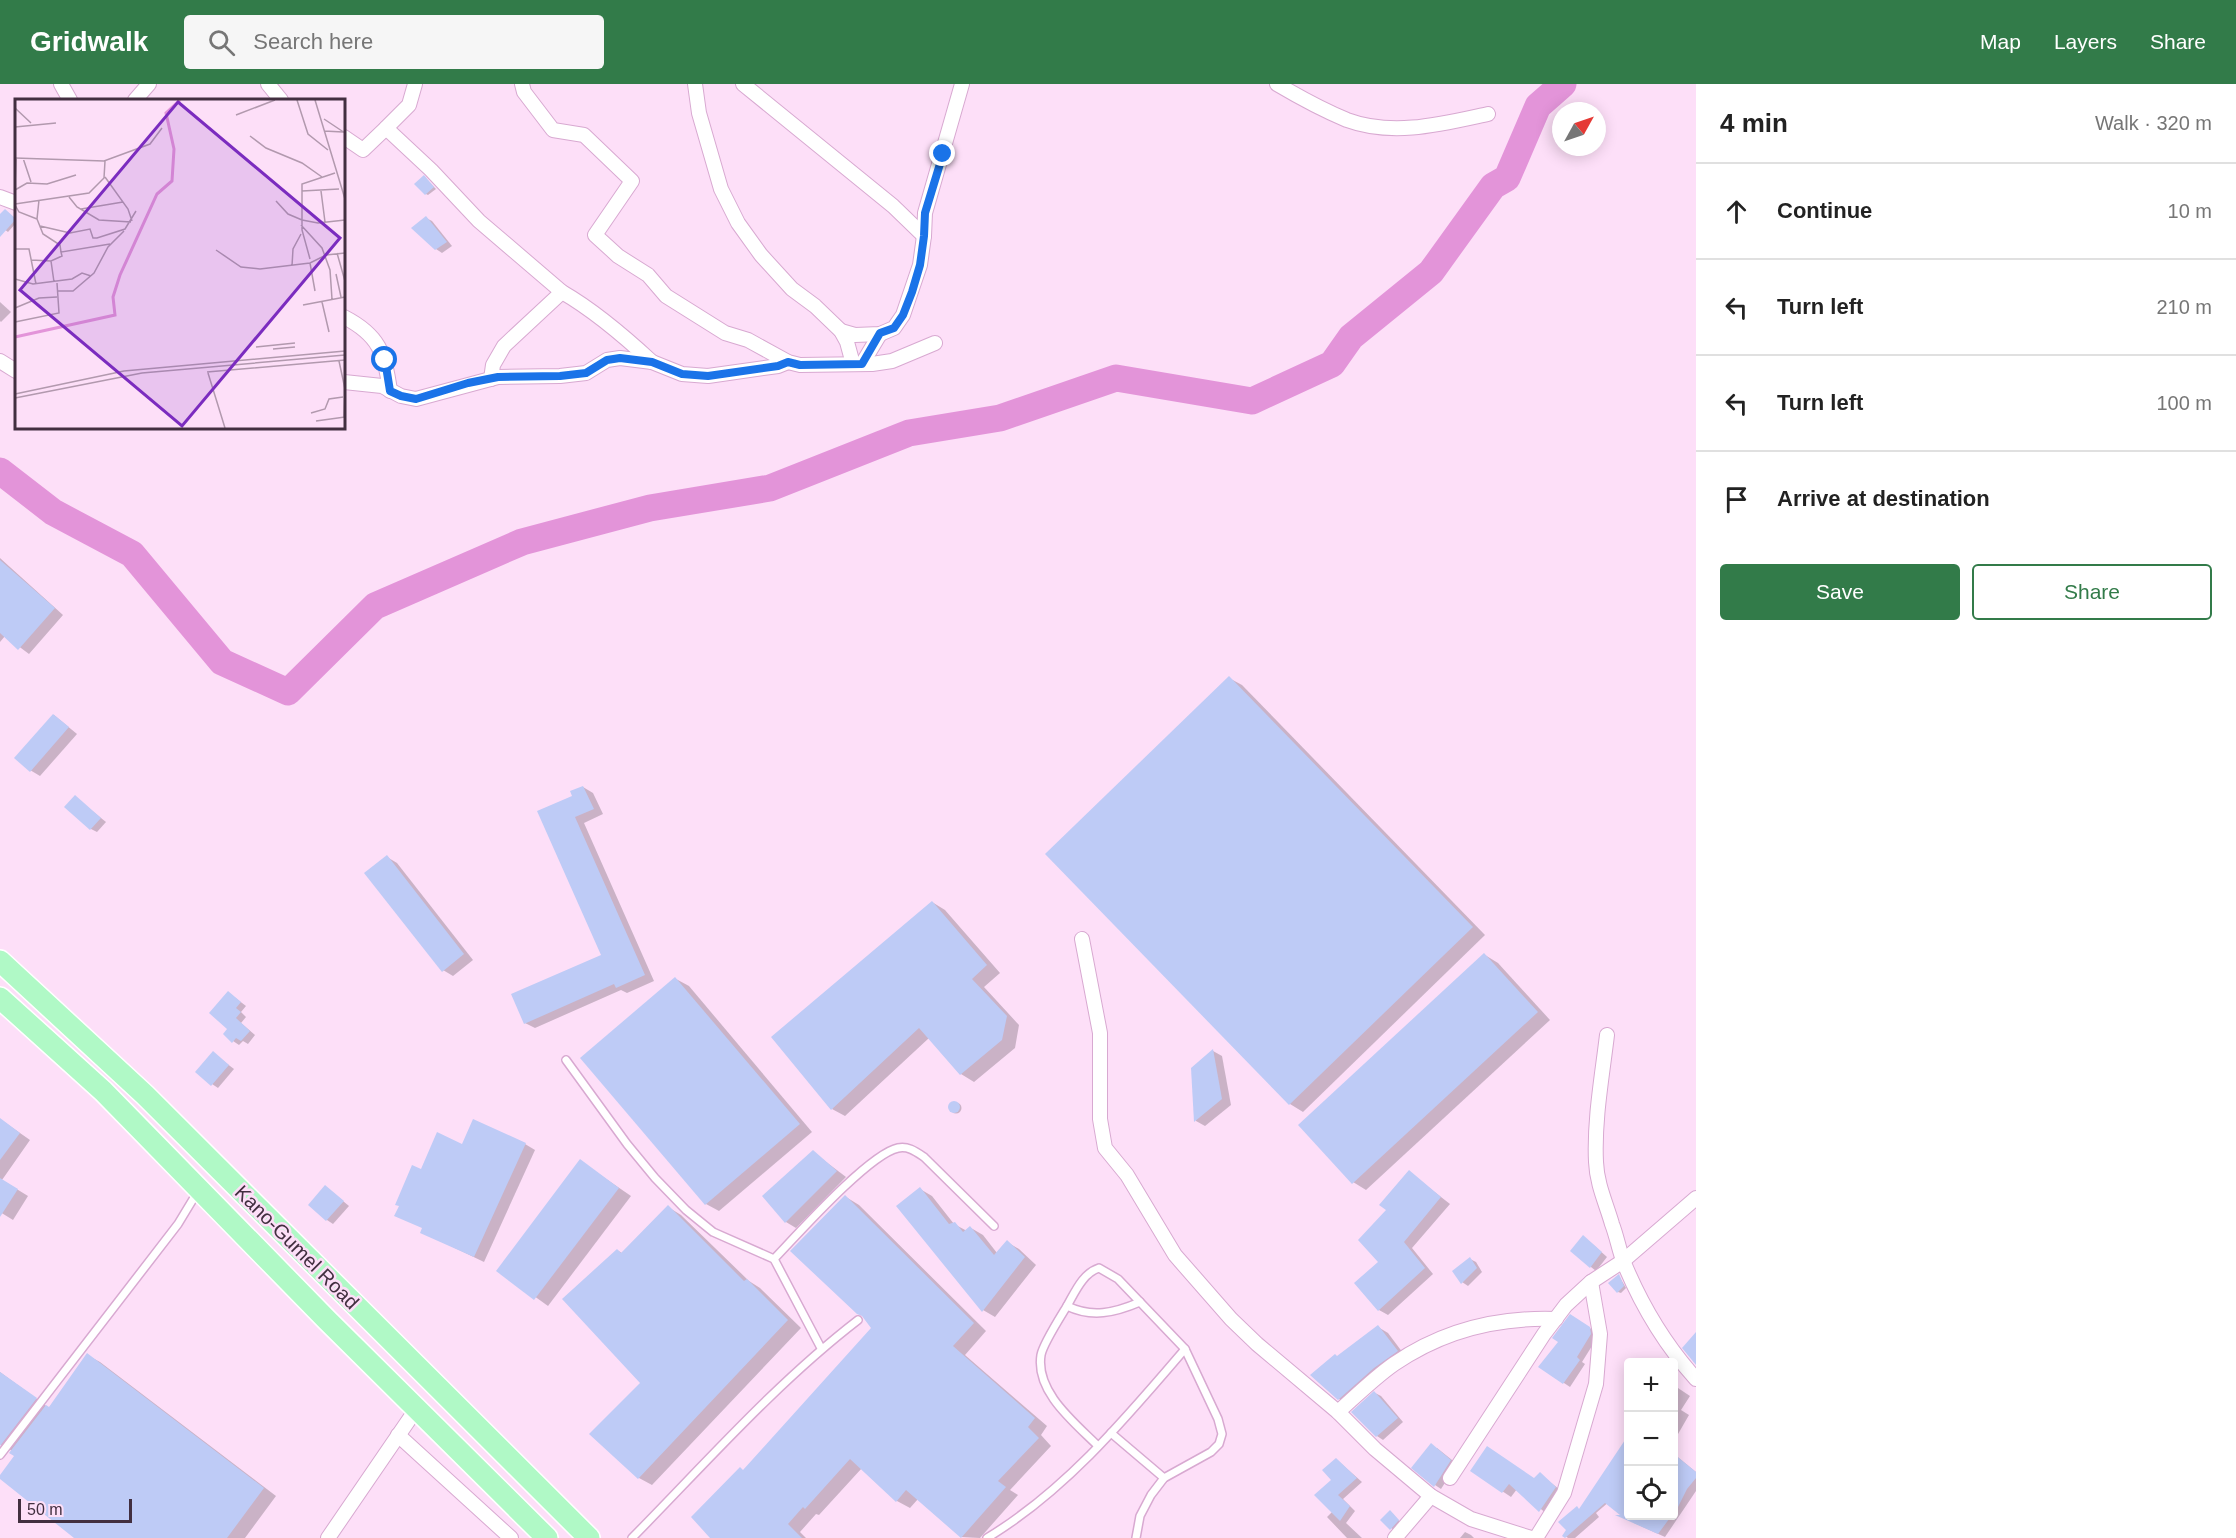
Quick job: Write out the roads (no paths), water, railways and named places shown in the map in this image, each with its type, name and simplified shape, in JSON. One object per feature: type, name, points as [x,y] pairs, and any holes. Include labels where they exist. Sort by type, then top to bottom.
[{"type":"main road","name":"Kano-Gumel Road","points":[[0,961],[153,1102],[589,1538]]},
{"type":"main road","name":"Kano-Gumel Road","points":[[0,998],[103,1091],[327,1320],[547,1538]]},
{"type":"street","points":[[62,84],[70,99]]},
{"type":"street","points":[[136,99],[149,84]]},
{"type":"street","points":[[268,84],[280,99]]},
{"type":"street","points":[[345,138],[363,150],[409,105],[415,84]]},
{"type":"street","points":[[522,84],[525,92],[553,130],[584,135],[632,181],[595,235],[618,256],[648,275],[666,296],[725,333],[748,340],[788,362],[800,365],[892,361],[935,342]]},
{"type":"street","points":[[695,84],[699,113],[721,189],[738,223],[761,255],[792,289],[815,306],[841,331],[857,364]]},
{"type":"street","points":[[742,84],[893,206],[924,236]]},
{"type":"street","points":[[841,331],[855,335],[880,333],[894,328],[903,315],[920,265],[925,213],[962,84]]},
{"type":"street","points":[[1277,84],[1348,120],[1377,127],[1408,128],[1442,124],[1488,114]]},
{"type":"street","points":[[386,128],[431,170],[479,221],[562,292],[607,324],[652,362]]},
{"type":"street","points":[[0,197],[15,203]]},
{"type":"street","points":[[491,378],[493,365],[504,345],[562,292]]},
{"type":"street","points":[[345,318],[369,333],[380,347],[385,360],[390,391]]},
{"type":"street","points":[[857,364],[880,333]]},
{"type":"street","points":[[345,382],[382,386],[401,396],[416,399],[491,378],[586,373],[607,360],[620,358],[652,362],[682,374],[708,376],[778,366],[788,362]]},
{"type":"street","points":[[0,362],[15,370]]},
{"type":"street","points":[[1082,939],[1100,1033],[1100,1119],[1105,1148],[1127,1175],[1175,1255],[1223,1310],[1257,1344],[1338,1412],[1375,1449],[1431,1496],[1471,1519],[1533,1538],[1564,1493],[1596,1384],[1600,1334],[1591,1282]]},
{"type":"street","points":[[1608,1035],[1597,1115],[1595,1161],[1597,1184],[1623,1261],[1656,1325],[1678,1360],[1696,1379]]},
{"type":"street","points":[[1449,1478],[1566,1305],[1591,1282],[1623,1261],[1696,1198]]},
{"type":"street","points":[[1338,1412],[1393,1365],[1431,1341],[1498,1322],[1528,1318],[1556,1319]]},
{"type":"street","points":[[328,1538],[417,1408]]},
{"type":"street","points":[[398,1435],[510,1538]]},
{"type":"street","points":[[1395,1538],[1431,1496]]},
{"type":"lane","points":[[566,1060],[654,1178],[686,1210],[713,1232],[774,1259],[821,1348]]},
{"type":"lane","points":[[774,1259],[838,1193],[884,1155],[897,1148],[910,1148],[924,1156],[994,1226]]},
{"type":"lane","points":[[0,1455],[178,1224],[200,1188]]},
{"type":"lane","points":[[1098,1446],[1060,1407],[1047,1386],[1042,1370],[1041,1353],[1088,1274],[1099,1268],[1118,1279],[1185,1350],[1218,1419],[1222,1434],[1219,1444],[1211,1452],[1164,1478],[1151,1495],[1140,1516],[1136,1538]]},
{"type":"lane","points":[[1067,1306],[1079,1312],[1093,1314],[1113,1312],[1140,1302]]},
{"type":"lane","points":[[632,1538],[821,1348],[858,1320]]},
{"type":"lane","points":[[987,1538],[1050,1492],[1111,1433],[1185,1350]]},
{"type":"lane","points":[[1111,1433],[1164,1478]]},
{"type":"waterway","points":[[0,471],[53,512],[132,554],[222,662],[288,692],[375,606],[522,542],[650,508],[770,488],[909,433],[1000,418],[1116,378],[1252,401],[1332,364],[1351,337],[1431,272],[1493,186],[1507,178],[1538,106],[1563,84]]}]
